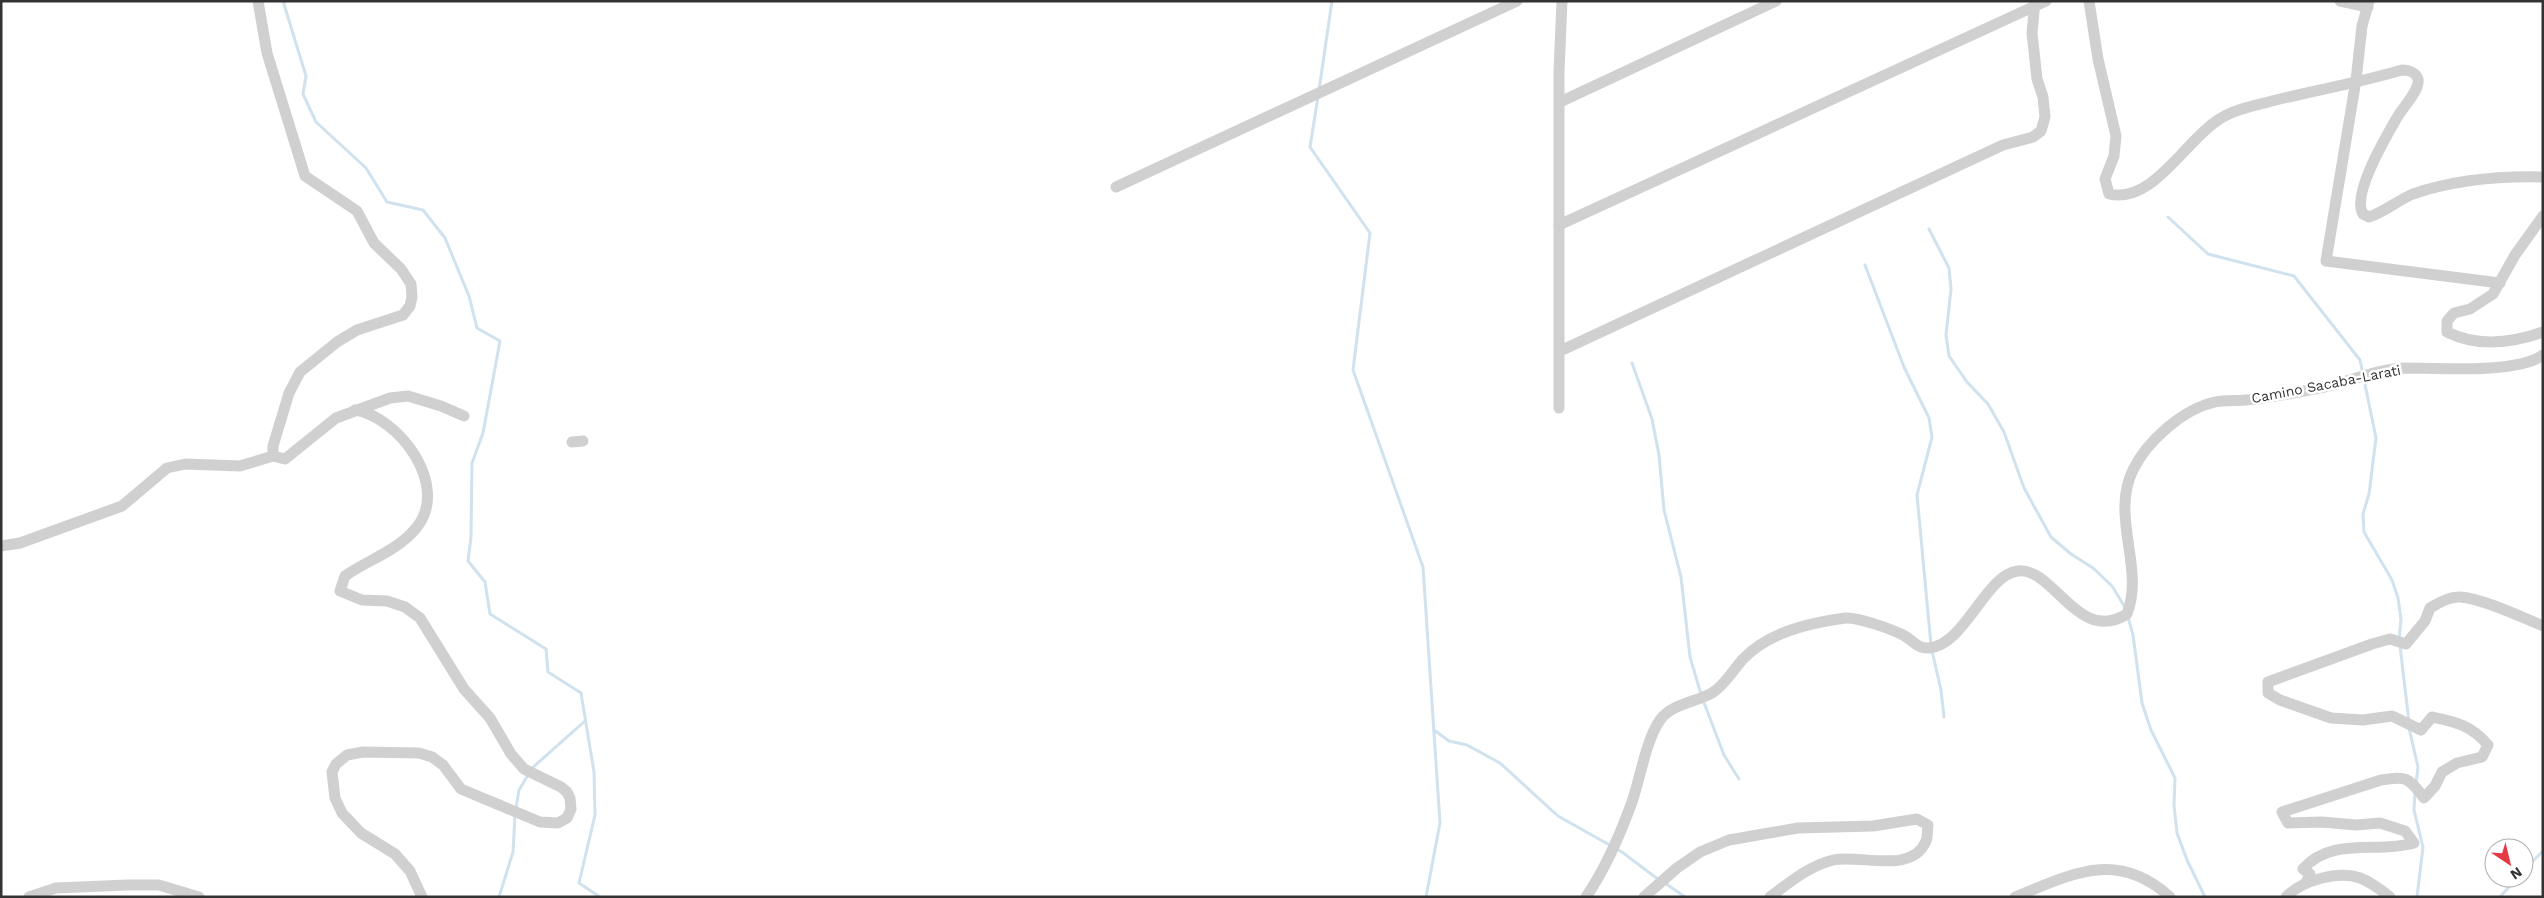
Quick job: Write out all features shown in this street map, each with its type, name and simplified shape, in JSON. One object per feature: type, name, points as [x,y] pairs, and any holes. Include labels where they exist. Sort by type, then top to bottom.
[{"type":"street","points":[[258,1],[267,53],[305,176],[357,211],[374,243],[401,269],[411,284],[412,297],[410,306],[403,315],[357,330],[336,342],[300,372],[289,392],[273,446],[273,456]]},
{"type":"street","points":[[1116,187],[1516,1]]},
{"type":"street","points":[[1559,408],[1562,1]]},
{"type":"street","points":[[1560,102],[1776,1]]},
{"type":"street","points":[[2089,1],[2098,59],[2116,136],[2114,156],[2106,179],[2109,194],[2129,195],[2156,180],[2183,150],[2219,119],[2256,106],[2402,70],[2410,70],[2418,80],[2416,88],[2390,132],[2363,187],[2359,202],[2363,214],[2369,217],[2378,214],[2413,194],[2458,182],[2543,176]]},
{"type":"street","points":[[2340,1],[2368,4],[2362,26],[2356,80],[2326,261],[2500,283]]},
{"type":"street","points":[[1559,225],[2039,3]]},
{"type":"street","points":[[1560,351],[2003,145],[2033,137],[2042,131],[2045,117],[2043,97],[2037,79],[2032,33],[2039,3]]},
{"type":"street","points":[[2543,216],[2515,255],[2493,294],[2470,309],[2454,314],[2447,320],[2447,332],[2459,338],[2500,342],[2519,340],[2543,332]]},
{"type":"street","name":"Camino Sacaba-Larati","points":[[1586,897],[1600,876],[1632,802],[1653,735],[1660,719],[1683,704],[1696,701],[1714,691],[1742,660],[1761,643],[1811,624],[1848,618],[1904,636],[1918,647],[1929,648],[1942,644],[1957,633],[2003,577],[2017,570],[2029,572],[2040,578],[2066,604],[2086,615],[2103,622],[2116,622],[2127,614],[2134,593],[2125,513],[2125,491],[2132,471],[2145,449],[2168,427],[2193,411],[2215,402],[2246,400],[2325,387],[2390,369],[2452,370],[2508,366],[2538,359],[2543,355]]},
{"type":"street","points":[[1,546],[38,537],[122,506],[166,468],[185,464],[240,466],[273,456],[285,459],[323,427],[355,410],[390,398],[408,396],[441,406],[464,416]]},
{"type":"street","points":[[355,410],[368,412],[380,419],[408,445],[424,477],[426,508],[419,525],[407,538],[391,550],[344,576],[340,591],[362,600],[387,601],[405,607],[420,618],[464,689],[490,718],[511,754],[524,770],[561,787],[570,798],[571,810],[567,818],[558,823],[540,822],[462,789],[443,766],[432,757],[419,753],[363,752],[347,755],[336,764],[332,772],[335,798],[342,813],[361,833],[395,854],[410,871],[422,897]]},
{"type":"street","points":[[2306,883],[2310,874],[2303,869],[2313,858],[2353,848],[2379,846],[2399,848],[2414,843],[2405,831],[2380,823],[2356,825],[2322,822],[2288,823],[2282,812],[2381,780],[2398,777],[2411,780],[2424,798],[2435,786],[2442,772],[2457,763],[2482,757],[2488,745],[2478,732],[2454,721],[2432,717],[2421,730],[2392,716],[2364,720],[2331,718],[2280,700],[2268,693],[2268,682],[2390,639],[2406,644],[2425,621],[2430,608],[2444,600],[2459,596],[2486,604],[2543,626]]},
{"type":"street","points":[[1644,897],[1677,868],[1700,852],[1729,840],[1798,828],[1873,826],[1917,819],[1928,825],[1926,841],[1917,852],[1901,861],[1835,860],[1815,866],[1770,897]]},
{"type":"street","points":[[2015,897],[2090,870],[2113,869],[2127,870],[2145,879],[2170,897]]},
{"type":"street","points":[[2286,897],[2292,890],[2306,883],[2339,876],[2358,877],[2376,886],[2390,897]]},
{"type":"street","points":[[29,897],[56,888],[127,885],[159,885],[199,897]]},
{"type":"waterway","points":[[283,1],[306,76],[303,94],[316,122],[366,168],[387,202],[423,210],[445,238],[469,296],[477,328],[500,341],[483,433],[472,463],[471,537],[468,561],[485,582],[490,614],[546,649],[548,672],[581,693],[594,772],[595,815],[579,883],[600,897]]},
{"type":"waterway","points":[[1319,90],[1332,1]]},
{"type":"waterway","points":[[1318,97],[1310,147],[1370,233],[1353,370],[1423,567],[1440,823],[1426,897]]},
{"type":"waterway","points":[[2168,217],[2208,254],[2294,276],[2360,360],[2376,438],[2369,494],[2363,514],[2364,532],[2392,580],[2398,598],[2401,619],[2399,640]]},
{"type":"waterway","points":[[1929,229],[1949,268],[1951,289],[1946,335],[1949,356],[1967,382],[1988,404],[2004,432],[2024,488],[2051,537],[2071,554],[2093,568],[2112,586],[2126,609]]},
{"type":"waterway","points":[[1865,265],[1904,367],[1929,418],[1932,437],[1917,495],[1931,645]]},
{"type":"waterway","points":[[1632,363],[1652,419],[1659,455],[1664,510],[1681,577],[1690,657],[1701,694]]},
{"type":"waterway","points":[[2128,617],[2133,635],[2142,703],[2151,730],[2175,778],[2174,805],[2177,833],[2187,860],[2205,897]]},
{"type":"waterway","points":[[2400,646],[2409,722]]},
{"type":"waterway","points":[[1932,651],[1941,690],[1944,717]]},
{"type":"waterway","points":[[1703,700],[1724,755],[1739,779]]},
{"type":"waterway","points":[[531,769],[585,721]]},
{"type":"waterway","points":[[2409,728],[2418,767],[2416,783]]},
{"type":"waterway","points":[[1434,730],[1449,741],[1467,745],[1500,763],[1558,816],[1622,852],[1659,880]]},
{"type":"waterway","points":[[516,808],[519,790],[528,775]]},
{"type":"waterway","points":[[2415,792],[2414,810],[2423,847],[2417,897]]},
{"type":"waterway","points":[[499,897],[513,852],[515,815]]},
{"type":"waterway","points":[[2534,860],[2543,851]]},
{"type":"waterway","points":[[1665,883],[1685,897]]},
{"type":"waterway","points":[[2500,897],[2508,888]]}]
